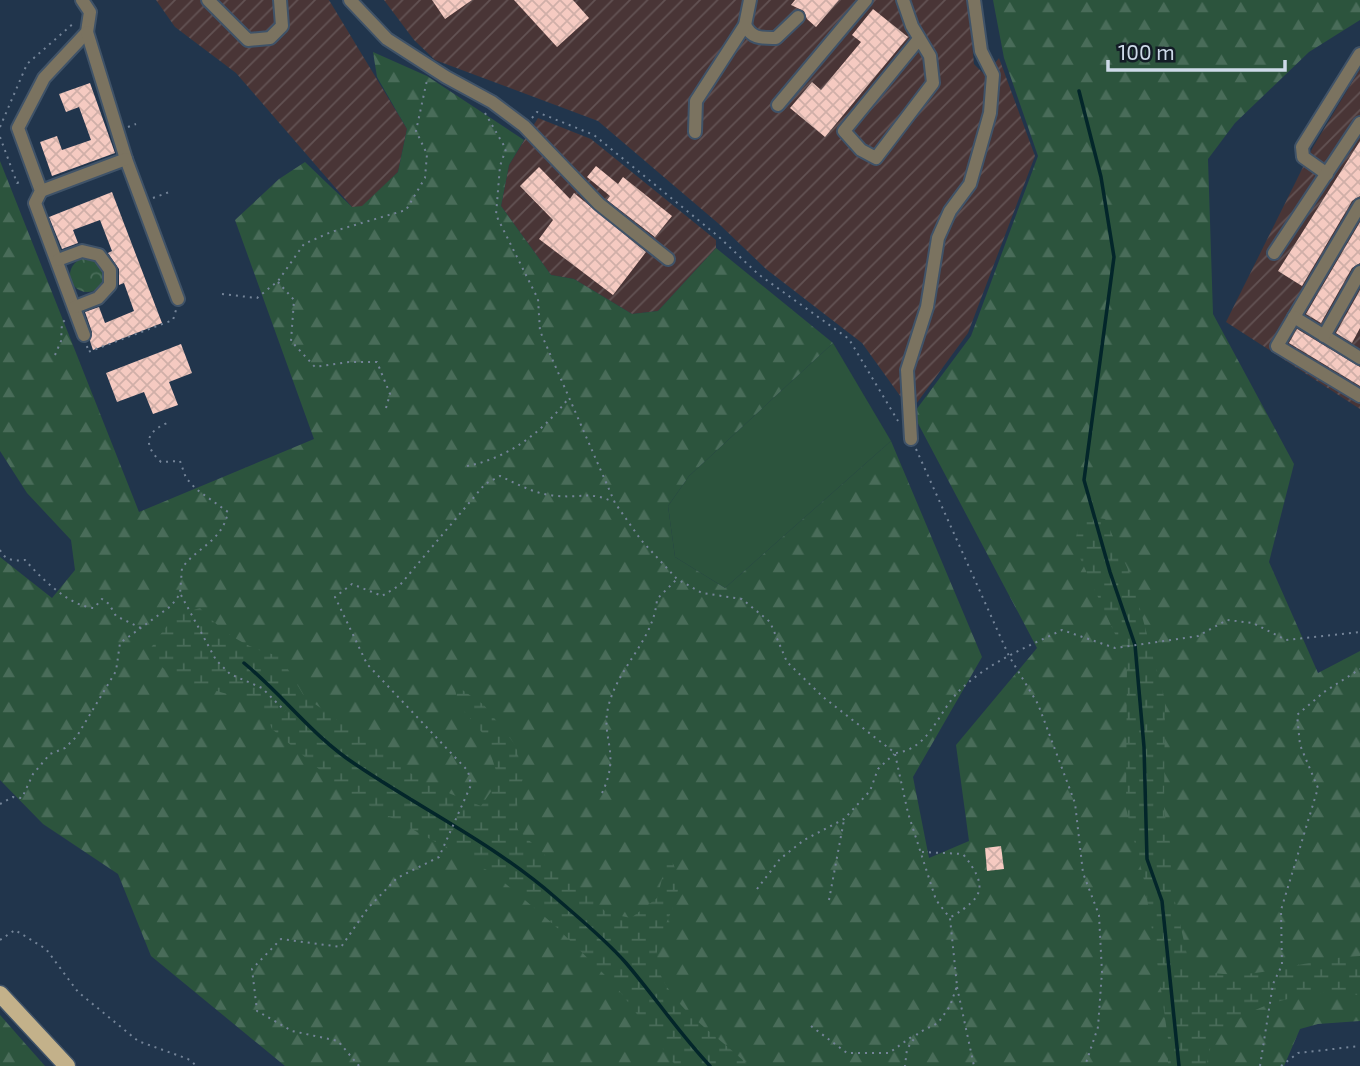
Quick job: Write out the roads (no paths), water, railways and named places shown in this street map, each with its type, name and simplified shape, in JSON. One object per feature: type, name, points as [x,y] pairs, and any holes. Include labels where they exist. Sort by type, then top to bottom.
[{"type":"main road","points":[[0,994],[67,1066]]},
{"type":"lane","points":[[208,0],[248,40],[270,38],[282,26],[280,0]]},
{"type":"lane","points":[[350,0],[387,39],[492,102],[524,126],[599,204],[668,259]]},
{"type":"lane","points":[[695,132],[696,101],[745,24],[750,0]]},
{"type":"lane","points":[[778,105],[866,0]]},
{"type":"lane","points":[[903,0],[919,39],[930,56],[933,83],[876,158],[861,150],[844,131],[919,39]]},
{"type":"lane","points":[[911,439],[907,370],[927,307],[938,237],[950,211],[970,184],[990,113],[993,75],[981,51],[975,0]]},
{"type":"lane","points":[[85,5],[87,32],[126,159],[178,299]]},
{"type":"lane","points":[[745,24],[750,34],[760,38],[776,38],[798,17]]},
{"type":"lane","points":[[41,191],[18,128],[44,78],[87,32]]},
{"type":"lane","points":[[1327,174],[1303,157],[1302,147],[1360,54]]},
{"type":"lane","points":[[1274,253],[1360,123]]},
{"type":"lane","points":[[84,335],[35,203],[41,191],[126,159]]},
{"type":"lane","points":[[1360,205],[1277,346],[1360,396]]},
{"type":"lane","points":[[58,260],[82,251],[99,255],[110,270],[110,285],[98,298],[75,307]]},
{"type":"lane","points":[[1324,336],[1360,272]]},
{"type":"lane","points":[[1294,317],[1356,356],[1360,340]]},
{"type":"waterway","points":[[1079,91],[1101,177],[1114,257],[1084,480],[1110,572],[1135,645],[1144,747],[1147,859],[1162,901],[1179,1066]]},
{"type":"waterway","points":[[244,663],[342,755],[508,861],[574,914],[626,963],[710,1066]]}]
